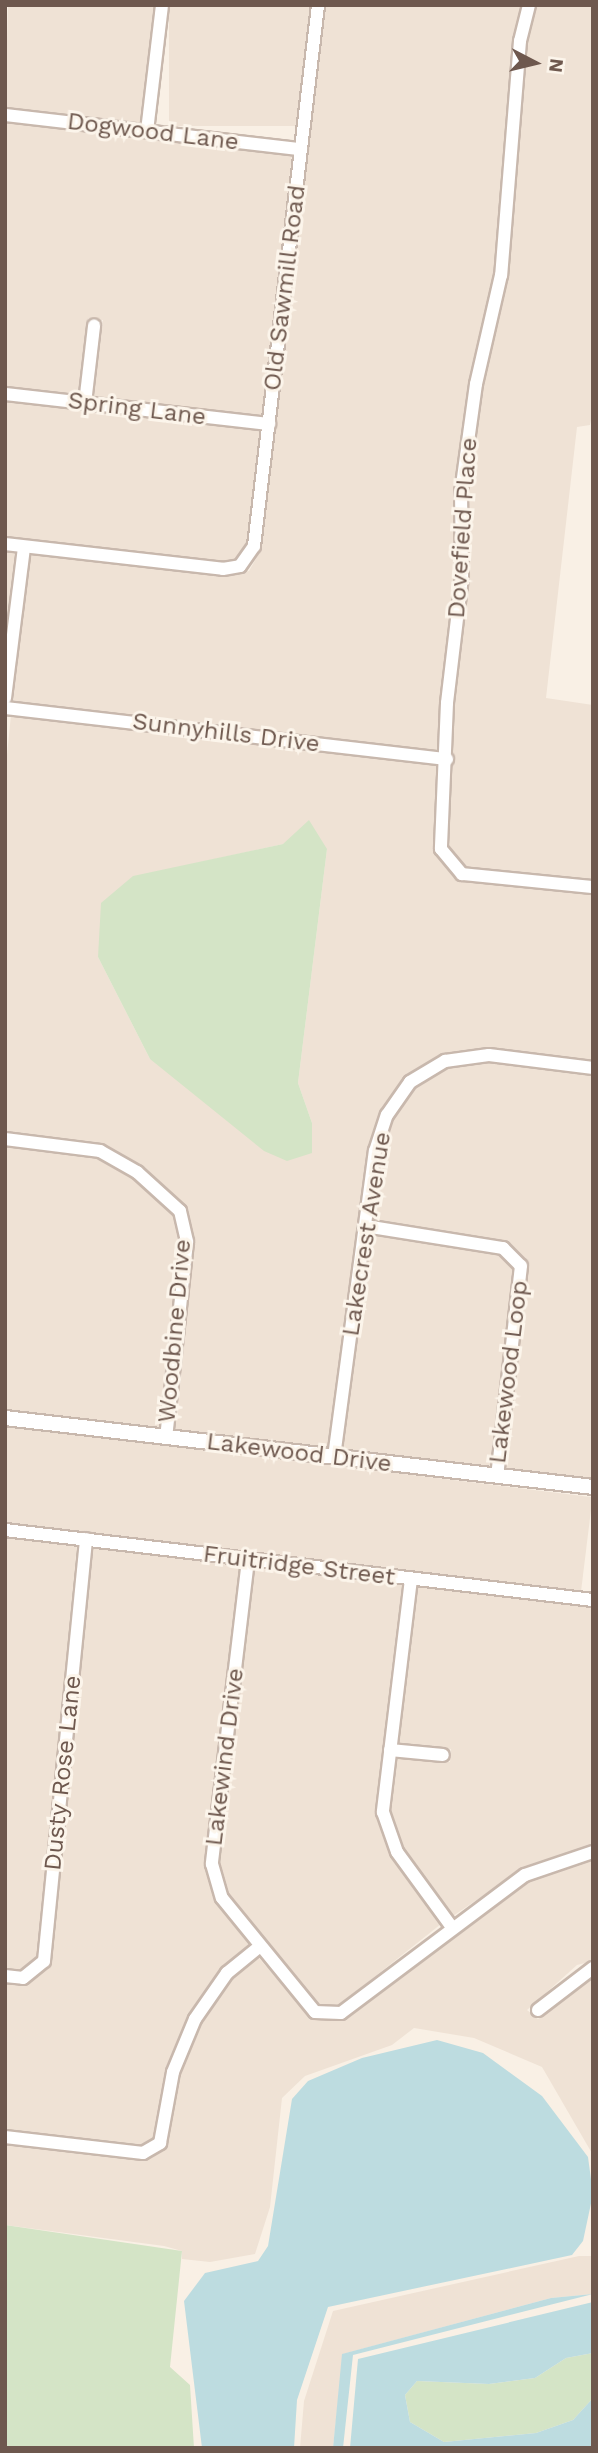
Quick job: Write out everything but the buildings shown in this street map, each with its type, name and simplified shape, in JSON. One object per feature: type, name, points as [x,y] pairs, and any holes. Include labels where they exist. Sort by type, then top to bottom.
[{"type":"street","points":[[147,131],[162,5]]},
{"type":"street","name":"Old Sawmill Road","points":[[24,547],[223,569],[240,566],[254,546],[318,5]]},
{"type":"street","name":"Dovefield Place","points":[[529,5],[520,41],[501,275],[476,384],[461,492],[462,577],[442,849],[462,874],[593,887]]},
{"type":"street","name":"Dogwood Lane","points":[[5,115],[301,149]]},
{"type":"street","points":[[85,403],[94,326]]},
{"type":"street","name":"Spring Lane","points":[[5,394],[269,424]]},
{"type":"street","points":[[5,544],[24,547],[5,698]]},
{"type":"street","name":"Sunnyhills Drive","points":[[5,708],[447,759]]},
{"type":"street","name":"Lakecrest Avenue","points":[[334,1457],[375,1151],[387,1115],[410,1082],[444,1061],[489,1055],[593,1068]]},
{"type":"street","name":"Woodbine Drive","points":[[5,1139],[100,1152],[137,1172],[180,1211],[187,1242],[166,1437]]},
{"type":"street","name":"Lakewood Loop","points":[[365,1226],[503,1248],[521,1266],[497,1476]]},
{"type":"street","name":"Lakewood Drive","points":[[5,1418],[593,1487]]},
{"type":"street","name":"Fruitridge Street","points":[[5,1530],[593,1600]]},
{"type":"street","name":"Dusty Rose Lane","points":[[5,1976],[23,1978],[44,1961],[86,1539]]},
{"type":"street","name":"Lakewind Drive","points":[[248,1560],[212,1864],[222,1898],[259,1947],[315,2012],[341,2013],[451,1926],[525,1875],[593,1852]]},
{"type":"street","points":[[411,1579],[383,1812],[397,1852],[451,1926]]},
{"type":"street","points":[[390,1750],[443,1755]]},
{"type":"street","points":[[5,2137],[143,2153],[160,2143],[173,2071],[195,2019],[227,1973],[259,1947]]},
{"type":"street","points":[[538,2010],[593,1968]]},
{"type":"shaded area","points":[[8,5],[154,5],[141,124],[5,108]]},
{"type":"shaded area","points":[[169,5],[310,5],[310,126],[169,126]]},
{"type":"shaded area","points":[[325,5],[521,5],[512,41],[494,274],[468,383],[453,491],[454,577],[439,751],[13,702],[30,554],[222,576],[249,571],[261,550]]},
{"type":"shaded area","points":[[537,5],[593,5],[593,411],[590,425],[577,427],[546,698],[593,705],[593,880],[466,867],[449,847],[455,704],[469,578],[469,492],[483,386],[509,276],[527,42]]},
{"type":"shaded area","points":[[5,122],[292,155],[262,417],[94,397],[103,320],[88,318],[78,395],[5,387]]},
{"type":"shaded area","points":[[5,400],[260,430],[247,544],[235,560],[222,563],[5,538]]},
{"type":"shaded area","points":[[5,551],[15,552],[5,635]]},
{"type":"shaded area","points":[[11,715],[439,765],[434,849],[456,878],[593,894],[593,1061],[490,1048],[443,1055],[403,1078],[380,1111],[367,1150],[327,1449],[174,1431],[195,1243],[188,1209],[142,1167],[104,1146],[5,1132],[5,775]],"holes":[[[283,844],[327,849],[298,1083],[312,1123],[150,1059],[98,957],[133,877]]]},
{"type":"shaded area","points":[[489,1062],[593,1074],[593,1480],[505,1470],[527,1261],[504,1241],[374,1221],[382,1152],[394,1118],[415,1087],[448,1068]]},
{"type":"shaded area","points":[[5,1146],[97,1158],[132,1177],[173,1214],[180,1242],[159,1429],[5,1412]]},
{"type":"shaded area","points":[[372,1234],[499,1254],[513,1268],[490,1468],[342,1451]]},
{"type":"shaded area","points":[[5,1425],[593,1497],[581,1594],[5,1524]]},
{"type":"shaded area","points":[[5,1536],[77,1545],[37,1958],[20,1971],[5,1969]]},
{"type":"shaded area","points":[[93,1547],[240,1566],[204,1863],[215,1902],[249,1945],[220,1969],[188,2016],[165,2070],[153,2139],[141,2146],[5,2130],[5,1983],[28,1983],[52,1962]]},
{"type":"shaded area","points":[[255,1568],[402,1585],[375,1811],[390,1855],[441,1924],[338,2006],[318,2006],[269,1948],[229,1895],[219,1864]]},
{"type":"shaded area","points":[[417,1587],[593,1606],[593,1845],[522,1869],[453,1916],[404,1849],[390,1811],[397,1758],[450,1762],[451,1749],[398,1744]]},
{"type":"shaded area","points":[[593,1859],[593,1961],[577,1965],[527,2010],[538,2019],[593,1975],[593,2155],[542,2067],[474,2038],[414,2028],[392,2045],[305,2076],[282,2098],[270,2207],[255,2254],[210,2262],[182,2259],[182,2251],[164,2246],[5,2225],[5,2143],[142,2159],[164,2149],[180,2073],[202,2022],[233,1977],[258,1957],[309,2016],[341,2020],[529,1881]]},
{"type":"shaded area","points":[[579,2256],[593,2256],[593,2294],[551,2298],[343,2354],[333,2448],[300,2448],[304,2401],[333,2311]]},
{"type":"green space","points":[[309,820],[327,849],[298,1083],[312,1123],[312,1153],[287,1161],[264,1151],[150,1059],[98,957],[101,903],[133,876],[283,844]]},
{"type":"green space","points":[[5,2225],[182,2251],[170,2367],[190,2385],[194,2448],[5,2448]]},
{"type":"green space","points":[[593,2353],[593,2398],[573,2420],[536,2433],[444,2442],[410,2422],[405,2395],[417,2381],[489,2384],[535,2378],[566,2358]]},
{"type":"water","points":[[437,2040],[483,2053],[542,2096],[588,2157],[593,2194],[583,2241],[572,2255],[328,2307],[297,2400],[294,2448],[202,2448],[184,2301],[205,2273],[258,2261],[268,2246],[292,2099],[308,2081],[362,2058]]},
{"type":"water","points":[[593,2294],[353,2355],[343,2448],[333,2448],[342,2354],[551,2298]]},
{"type":"water","points":[[593,2302],[593,2353],[566,2358],[535,2378],[489,2384],[417,2381],[405,2395],[410,2422],[444,2442],[536,2433],[573,2420],[593,2398],[593,2448],[350,2448],[358,2359]]}]
